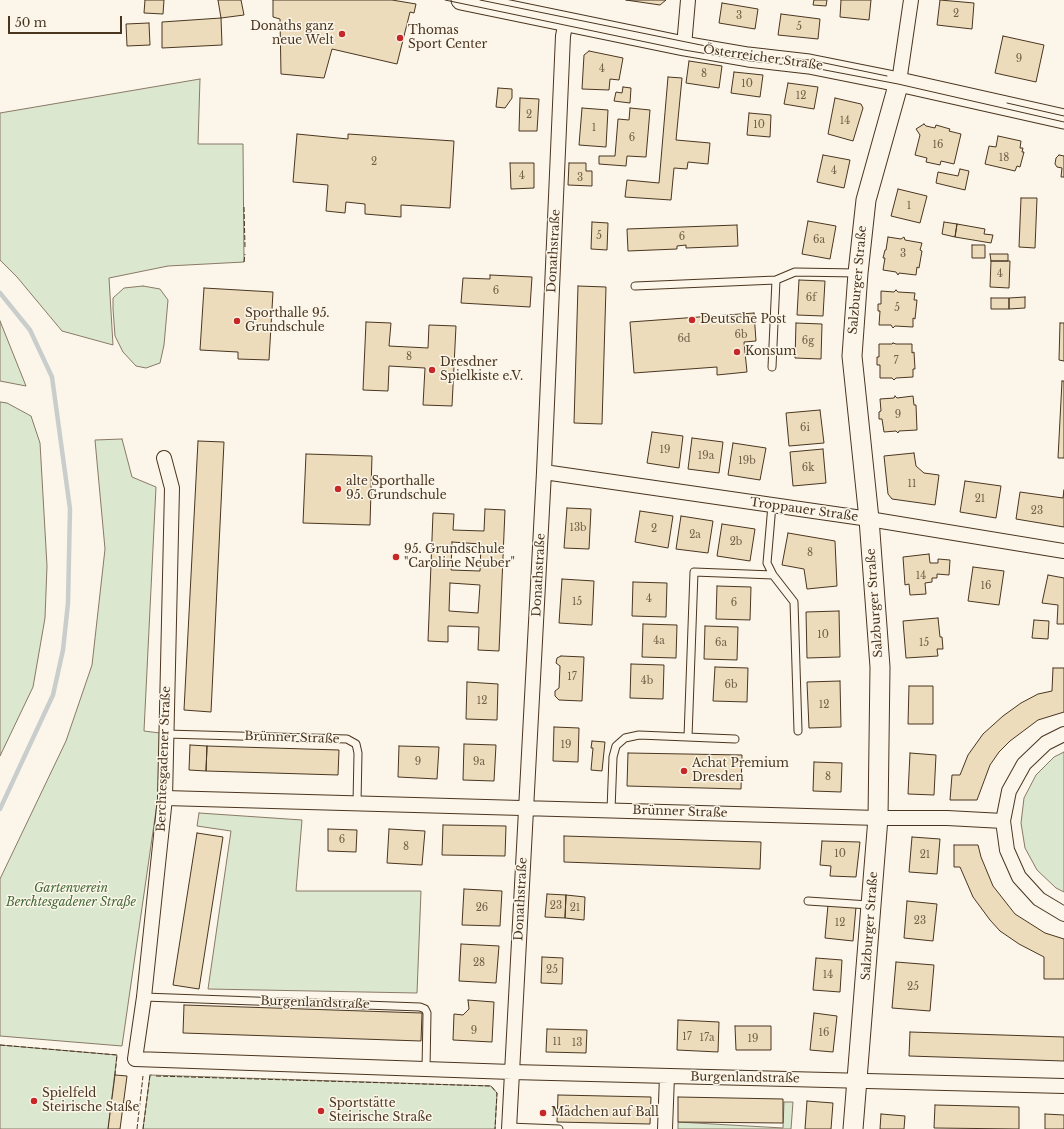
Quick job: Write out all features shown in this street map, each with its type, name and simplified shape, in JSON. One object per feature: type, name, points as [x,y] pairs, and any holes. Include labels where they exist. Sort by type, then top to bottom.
[{"type":"street","name":"Österreicher Straße","points":[[461,0],[684,46],[748,57],[809,64],[899,82],[1064,119]]},
{"type":"street","points":[[684,46],[688,0]]},
{"type":"street","points":[[899,82],[911,0]]},
{"type":"street","name":"Donathstraße","points":[[509,1128],[544,472],[563,36],[566,21]]},
{"type":"street","name":"Salzburger Straße","points":[[853,1129],[878,818],[880,667],[869,519],[852,356],[858,274],[866,200],[899,82]]},
{"type":"street","name":"Berchtesgadener Straße","points":[[136,1059],[165,798],[172,488],[164,458]]},
{"type":"street","name":"Troppauer Straße","points":[[544,472],[869,519],[1064,551]]},
{"type":"street","points":[[1064,734],[1046,743],[1024,764],[1009,791],[1003,821],[1007,850],[1019,877],[1039,900],[1064,914]]},
{"type":"street","name":"Brünner Straße","points":[[165,798],[878,818],[947,818],[1003,821]]},
{"type":"street","name":"Burgenlandstraße","points":[[136,1059],[512,1072],[1064,1086]]},
{"type":"street","points":[[665,1129],[668,1076]]},
{"type":"lane","points":[[635,286],[776,280],[795,272],[858,274]]},
{"type":"lane","points":[[772,367],[776,280]]},
{"type":"lane","points":[[772,506],[768,562],[773,574],[794,602],[798,731]]},
{"type":"lane","points":[[688,737],[694,572],[773,574]]},
{"type":"lane","name":"Brünner Straße","points":[[166,734],[346,739],[356,744],[358,753],[357,804]]},
{"type":"lane","points":[[611,810],[613,756],[616,746],[625,738],[639,735],[735,739]]},
{"type":"lane","points":[[808,901],[872,905]]},
{"type":"lane","name":"Burgenlandstraße","points":[[144,997],[420,1007],[425,1009],[427,1013],[426,1069]]},
{"type":"lane","points":[[509,1128],[559,1129]]},
{"type":"green space","points":[[200,79],[198,144],[243,144],[244,262],[168,266],[109,278],[113,345],[62,331],[17,277],[0,260],[0,113]]},
{"type":"green space","points":[[143,286],[160,289],[168,300],[164,345],[160,363],[146,368],[136,366],[123,352],[115,336],[113,309],[113,298],[124,288]]},
{"type":"green space","points":[[0,321],[26,386],[0,381]]},
{"type":"green space","points":[[0,402],[7,403],[31,416],[40,443],[47,566],[45,618],[33,687],[0,756]]},
{"type":"green space","name":"Gartenverein Berchtesgadener Straße","points":[[122,439],[132,477],[156,487],[144,731],[160,733],[159,790],[122,1046],[0,1036],[0,879],[66,741],[92,665],[105,549],[95,440]]},
{"type":"green space","points":[[1064,752],[1064,892],[1056,888],[1037,870],[1025,848],[1021,823],[1024,798],[1036,775],[1054,757]]},
{"type":"green space","points":[[199,813],[302,820],[296,891],[421,891],[417,993],[208,989],[231,831],[197,826]]},
{"type":"green space","points":[[0,1045],[117,1055],[108,1129],[0,1129]]},
{"type":"green space","name":"Sportstätte Steirische Straße","points":[[150,1075],[491,1086],[497,1093],[495,1129],[143,1129]]},
{"type":"green space","points":[[784,1102],[793,1102],[791,1129],[678,1129],[678,1122],[783,1128]]},
{"type":"building","points":[[145,0],[164,0],[163,14],[144,13]]},
{"type":"building","points":[[218,0],[241,0],[244,15],[221,18]]},
{"type":"building","name":"Donaths ganz neue Welt","points":[[273,0],[392,0],[416,4],[414,13],[410,12],[397,64],[332,49],[324,78],[281,74],[280,19],[273,17]]},
{"type":"building","points":[[626,0],[666,0],[660,5]]},
{"type":"building","points":[[814,0],[827,0],[826,6],[813,5]]},
{"type":"building","points":[[841,0],[871,0],[869,20],[840,17]]},
{"type":"building","points":[[940,0],[974,3],[972,29],[937,25]]},
{"type":"building","points":[[722,3],[758,9],[755,29],[719,23]]},
{"type":"building","points":[[781,14],[820,19],[818,39],[778,35]]},
{"type":"building","points":[[221,18],[222,45],[162,48],[162,22]]},
{"type":"building","points":[[149,23],[150,45],[127,46],[126,24]]},
{"type":"building","points":[[1003,36],[1044,45],[1036,82],[995,73]]},
{"type":"building","points":[[589,51],[623,58],[619,80],[610,79],[609,90],[582,89],[584,55]]},
{"type":"building","points":[[689,61],[722,66],[719,88],[686,83]]},
{"type":"building","points":[[734,72],[763,75],[760,97],[731,93]]},
{"type":"building","points":[[668,77],[682,78],[676,140],[710,143],[708,164],[688,162],[687,169],[674,168],[671,200],[625,197],[627,180],[659,183]]},
{"type":"building","points":[[788,83],[818,87],[814,109],[784,104]]},
{"type":"building","points":[[623,87],[631,88],[630,103],[614,101],[616,92],[622,93]]},
{"type":"building","points":[[498,88],[512,89],[512,98],[505,108],[496,107]]},
{"type":"building","points":[[520,98],[539,99],[537,131],[519,131]]},
{"type":"building","points":[[835,98],[861,104],[863,108],[853,141],[828,134]]},
{"type":"building","points":[[582,108],[608,110],[606,147],[579,145]]},
{"type":"building","points":[[630,108],[650,110],[646,157],[627,156],[626,166],[599,164],[599,156],[615,156],[618,119],[629,120]]},
{"type":"building","points":[[749,113],[771,115],[770,137],[747,135]]},
{"type":"building","points":[[924,124],[935,128],[936,125],[950,129],[949,131],[961,134],[954,164],[941,161],[940,165],[926,162],[927,158],[915,155],[920,135],[916,129]]},
{"type":"building","points":[[297,134],[348,139],[348,134],[454,141],[450,208],[401,205],[401,217],[365,214],[365,204],[346,202],[345,213],[326,211],[328,185],[293,182]]},
{"type":"building","points":[[998,136],[1021,141],[1020,148],[1023,148],[1022,152],[1024,152],[1020,167],[1017,166],[1015,171],[985,164],[989,146],[996,147]]},
{"type":"building","points":[[823,155],[850,160],[844,188],[817,182]]},
{"type":"building","points":[[1059,155],[1064,156],[1064,177],[1061,177],[1062,168],[1057,167],[1055,164],[1056,158]]},
{"type":"building","points":[[510,163],[534,163],[534,188],[511,189]]},
{"type":"building","points":[[569,163],[586,163],[586,171],[592,171],[592,186],[568,185]]},
{"type":"building","points":[[960,169],[969,171],[965,190],[936,183],[938,172],[958,176]]},
{"type":"building","points":[[898,189],[927,196],[920,223],[891,216]]},
{"type":"building","points":[[1021,198],[1037,198],[1035,248],[1019,247]]},
{"type":"building","points":[[808,221],[836,226],[830,259],[802,254]]},
{"type":"building","points":[[592,222],[608,223],[607,250],[591,249]]},
{"type":"building","points":[[944,222],[957,224],[955,237],[942,234]]},
{"type":"building","points":[[957,224],[985,229],[984,234],[993,235],[991,243],[955,237]]},
{"type":"building","points":[[737,225],[738,246],[686,248],[686,245],[677,246],[677,249],[628,251],[627,229]]},
{"type":"building","points":[[888,237],[901,239],[904,237],[905,240],[922,243],[919,268],[917,267],[916,275],[899,273],[898,275],[896,272],[883,270],[885,258],[883,258]]},
{"type":"building","points":[[972,245],[985,245],[985,258],[972,258]]},
{"type":"building","points":[[990,254],[1008,254],[1008,261],[991,261]]},
{"type":"building","points":[[991,261],[1010,261],[1009,288],[990,287]]},
{"type":"building","points":[[490,275],[532,277],[530,307],[461,303],[463,278],[490,279]]},
{"type":"building","points":[[799,280],[825,281],[823,316],[797,315]]},
{"type":"building","points":[[578,286],[606,287],[602,424],[574,423]]},
{"type":"building","name":"Sporthalle 95. Grundschule","points":[[204,288],[273,292],[269,360],[238,359],[238,352],[200,350]]},
{"type":"building","points":[[896,290],[898,292],[915,293],[914,300],[917,300],[915,319],[913,318],[913,327],[895,326],[893,328],[891,325],[879,325],[880,311],[878,311],[878,304],[881,304],[881,291],[894,292]]},
{"type":"building","points":[[1025,297],[1025,308],[1009,309],[1009,298]]},
{"type":"building","points":[[991,298],[1009,298],[1009,309],[991,309]]},
{"type":"building","points":[[754,313],[756,341],[744,342],[747,372],[717,375],[717,367],[634,373],[630,322]]},
{"type":"building","name":"Dresdner Spielkiste e.V.","points":[[366,322],[391,323],[389,346],[428,348],[429,325],[456,326],[452,406],[423,405],[425,368],[389,366],[388,391],[363,390]]},
{"type":"building","points":[[796,323],[822,324],[821,359],[795,358]]},
{"type":"building","points":[[1060,323],[1064,323],[1064,361],[1059,360]]},
{"type":"building","points":[[879,344],[912,344],[915,369],[913,369],[913,377],[896,378],[894,380],[892,378],[880,378],[880,365],[877,365],[877,357],[879,357]]},
{"type":"building","points":[[1062,381],[1064,381],[1064,458],[1058,458]]},
{"type":"building","points":[[895,396],[897,398],[913,396],[914,405],[916,405],[917,430],[899,431],[898,433],[896,431],[884,432],[882,419],[879,419],[879,412],[881,411],[880,399],[894,398]]},
{"type":"building","points":[[820,410],[824,443],[789,446],[786,413]]},
{"type":"building","points":[[652,432],[683,436],[679,468],[647,463]]},
{"type":"building","points":[[692,438],[723,442],[719,473],[688,469]]},
{"type":"building","points":[[198,441],[224,442],[211,712],[184,710]]},
{"type":"building","points":[[733,443],[766,448],[760,480],[728,475]]},
{"type":"building","points":[[823,449],[826,483],[793,486],[790,452]]},
{"type":"building","points":[[914,453],[916,466],[924,473],[939,475],[935,505],[892,499],[888,494],[884,456]]},
{"type":"building","name":"alte Sporthalle 95. Grundschule","points":[[306,454],[372,456],[370,525],[303,523]]},
{"type":"building","points":[[965,481],[1001,486],[996,518],[960,512]]},
{"type":"building","points":[[1064,490],[1064,527],[1016,519],[1020,492],[1063,498]]},
{"type":"building","points":[[567,508],[591,509],[589,549],[564,548]]},
{"type":"building","points":[[485,509],[505,510],[499,651],[478,650],[479,627],[448,626],[448,642],[428,641],[433,513],[454,514],[453,530],[484,531]],"holes":[[[452,542],[481,544],[480,571],[451,570]],[[450,583],[480,585],[478,613],[449,611]]]},
{"type":"building","points":[[640,511],[673,516],[668,548],[635,542]]},
{"type":"building","points":[[681,516],[713,521],[708,553],[676,549]]},
{"type":"building","points":[[722,524],[755,529],[750,561],[717,556]]},
{"type":"building","points":[[788,533],[835,541],[837,586],[807,589],[804,569],[782,565]]},
{"type":"building","points":[[929,554],[930,563],[938,563],[938,559],[950,560],[949,575],[937,574],[937,578],[932,578],[932,582],[925,583],[926,594],[910,595],[909,584],[905,585],[903,557]]},
{"type":"building","points":[[973,567],[1004,571],[999,605],[968,601]]},
{"type":"building","points":[[1048,575],[1064,578],[1064,624],[1057,624],[1058,605],[1042,603]]},
{"type":"building","points":[[562,579],[594,581],[592,625],[559,623]]},
{"type":"building","points":[[633,582],[667,583],[666,617],[632,616]]},
{"type":"building","points":[[717,586],[751,587],[750,620],[716,619]]},
{"type":"building","points":[[839,611],[840,657],[807,658],[806,612]]},
{"type":"building","points":[[938,618],[943,649],[937,649],[938,656],[906,658],[903,621]]},
{"type":"building","points":[[1034,620],[1049,621],[1048,639],[1032,638]]},
{"type":"building","points":[[643,624],[677,625],[676,658],[642,657]]},
{"type":"building","points":[[705,626],[738,627],[737,660],[704,659]]},
{"type":"building","points":[[561,656],[584,657],[582,701],[559,700],[555,696],[555,691],[559,688],[560,666],[556,663],[557,658]]},
{"type":"building","points":[[631,664],[664,665],[663,699],[630,698]]},
{"type":"building","points":[[715,667],[748,668],[747,702],[713,701]]},
{"type":"building","points":[[1053,668],[1064,668],[1064,712],[1038,720],[1010,741],[999,752],[990,765],[977,800],[950,800],[952,775],[960,775],[968,755],[983,734],[1003,716],[1021,703],[1038,694],[1052,691]]},
{"type":"building","points":[[840,681],[841,727],[809,728],[807,682]]},
{"type":"building","points":[[467,682],[498,684],[497,720],[466,719]]},
{"type":"building","points":[[909,686],[933,686],[933,724],[908,724]]},
{"type":"building","points":[[554,727],[579,728],[578,762],[553,761]]},
{"type":"building","points":[[592,741],[605,742],[602,771],[591,770],[593,748],[591,748]]},
{"type":"building","points":[[464,744],[496,745],[494,781],[463,780]]},
{"type":"building","points":[[190,745],[207,746],[206,771],[189,770]]},
{"type":"building","points":[[207,746],[339,750],[338,775],[206,771]]},
{"type":"building","points":[[399,746],[439,747],[437,779],[398,777]]},
{"type":"building","name":"Achat Premium Dresden","points":[[628,753],[742,755],[741,789],[627,786]]},
{"type":"building","points":[[910,753],[936,755],[934,795],[908,794]]},
{"type":"building","points":[[814,762],[842,763],[841,792],[813,791]]},
{"type":"building","points":[[443,825],[506,826],[505,856],[442,855]]},
{"type":"building","points":[[328,829],[357,830],[356,852],[328,851]]},
{"type":"building","points":[[389,829],[425,831],[422,865],[387,863]]},
{"type":"building","points":[[197,833],[223,837],[199,989],[173,985]]},
{"type":"building","points":[[564,836],[761,842],[760,869],[564,862]]},
{"type":"building","points":[[912,837],[940,839],[937,874],[909,872]]},
{"type":"building","points":[[822,841],[860,842],[856,877],[830,876],[831,866],[820,865]]},
{"type":"building","points":[[954,845],[978,845],[981,857],[993,886],[1015,914],[1045,933],[1064,939],[1064,979],[1044,979],[1044,957],[1019,944],[1000,931],[990,920],[973,897],[960,867],[954,867]]},
{"type":"building","points":[[464,889],[502,891],[500,926],[462,925]]},
{"type":"building","points":[[547,894],[566,895],[565,918],[545,917]]},
{"type":"building","points":[[566,895],[585,897],[584,920],[565,918]]},
{"type":"building","points":[[907,901],[937,904],[933,941],[904,938]]},
{"type":"building","points":[[828,905],[856,907],[853,941],[825,938]]},
{"type":"building","points":[[461,944],[499,946],[496,983],[459,981]]},
{"type":"building","points":[[542,957],[563,958],[562,984],[541,983]]},
{"type":"building","points":[[816,958],[842,960],[840,992],[813,990]]},
{"type":"building","points":[[896,962],[934,965],[930,1011],[892,1008]]},
{"type":"building","points":[[468,1000],[494,1002],[492,1042],[453,1040],[454,1014],[463,1015],[469,1009]]},
{"type":"building","points":[[184,1005],[422,1013],[421,1041],[183,1033]]},
{"type":"building","points":[[814,1013],[837,1016],[833,1052],[810,1050]]},
{"type":"building","points":[[678,1020],[719,1022],[718,1052],[677,1050]]},
{"type":"building","points":[[735,1026],[771,1026],[771,1050],[736,1050]]},
{"type":"building","points":[[547,1029],[587,1030],[586,1053],[546,1052]]},
{"type":"building","points":[[910,1032],[1064,1037],[1064,1061],[909,1056]]},
{"type":"building","points":[[115,1075],[127,1076],[120,1129],[108,1129]]},
{"type":"building","points":[[558,1095],[651,1097],[650,1124],[557,1122]]},
{"type":"building","points":[[678,1097],[783,1099],[783,1123],[678,1122]]},
{"type":"building","points":[[807,1101],[833,1103],[831,1129],[805,1129]]},
{"type":"building","points":[[935,1105],[1019,1107],[1019,1129],[934,1128]]},
{"type":"building","points":[[881,1114],[905,1116],[904,1129],[880,1129]]},
{"type":"building","points":[[1045,1114],[1064,1115],[1064,1129],[1045,1129]]},
{"type":"waterway","points":[[0,293],[30,330],[52,377],[70,509],[68,603],[63,650],[53,695],[0,809]]},
{"type":"tram line","points":[[445,0],[684,50],[750,61],[809,67],[898,84],[1064,122]]},
{"type":"tram line","points":[[480,0],[750,55]]},
{"type":"tram line","points":[[770,57],[810,60],[887,76]]},
{"type":"tram line","points":[[1007,103],[1064,116]]},
{"type":"fence","points":[[244,207],[245,247]]},
{"type":"fence","points":[[244,262],[245,254]]},
{"type":"fence","points":[[0,1045],[117,1055],[115,1075]]},
{"type":"fence","points":[[143,1129],[150,1075],[152,1075]]},
{"type":"fence","points":[[137,1129],[143,1076]]},
{"type":"fence","points":[[156,1076],[491,1086],[497,1093],[495,1129]]},
{"type":"place","name":"Donaths ganz neue Welt","points":[[342,34]]},
{"type":"place","name":"Thomas Sport Center","points":[[400,38]]},
{"type":"place","name":"Deutsche Post","points":[[692,320]]},
{"type":"place","name":"Sporthalle 95. Grundschule","points":[[237,321]]},
{"type":"place","name":"Konsum","points":[[737,352]]},
{"type":"place","name":"Dresdner Spielkiste e.V.","points":[[432,370]]},
{"type":"place","name":"alte Sporthalle 95. Grundschule","points":[[338,489]]},
{"type":"place","name":"95. Grundschule \"Caroline Neuber\"","points":[[396,557]]},
{"type":"place","name":"Achat Premium Dresden","points":[[684,771]]},
{"type":"place","name":"Spielfeld Steirische Staße","points":[[34,1101]]},
{"type":"place","name":"Sportstätte Steirische Straße","points":[[321,1111]]},
{"type":"place","name":"Mädchen auf Ball","points":[[543,1113]]}]
